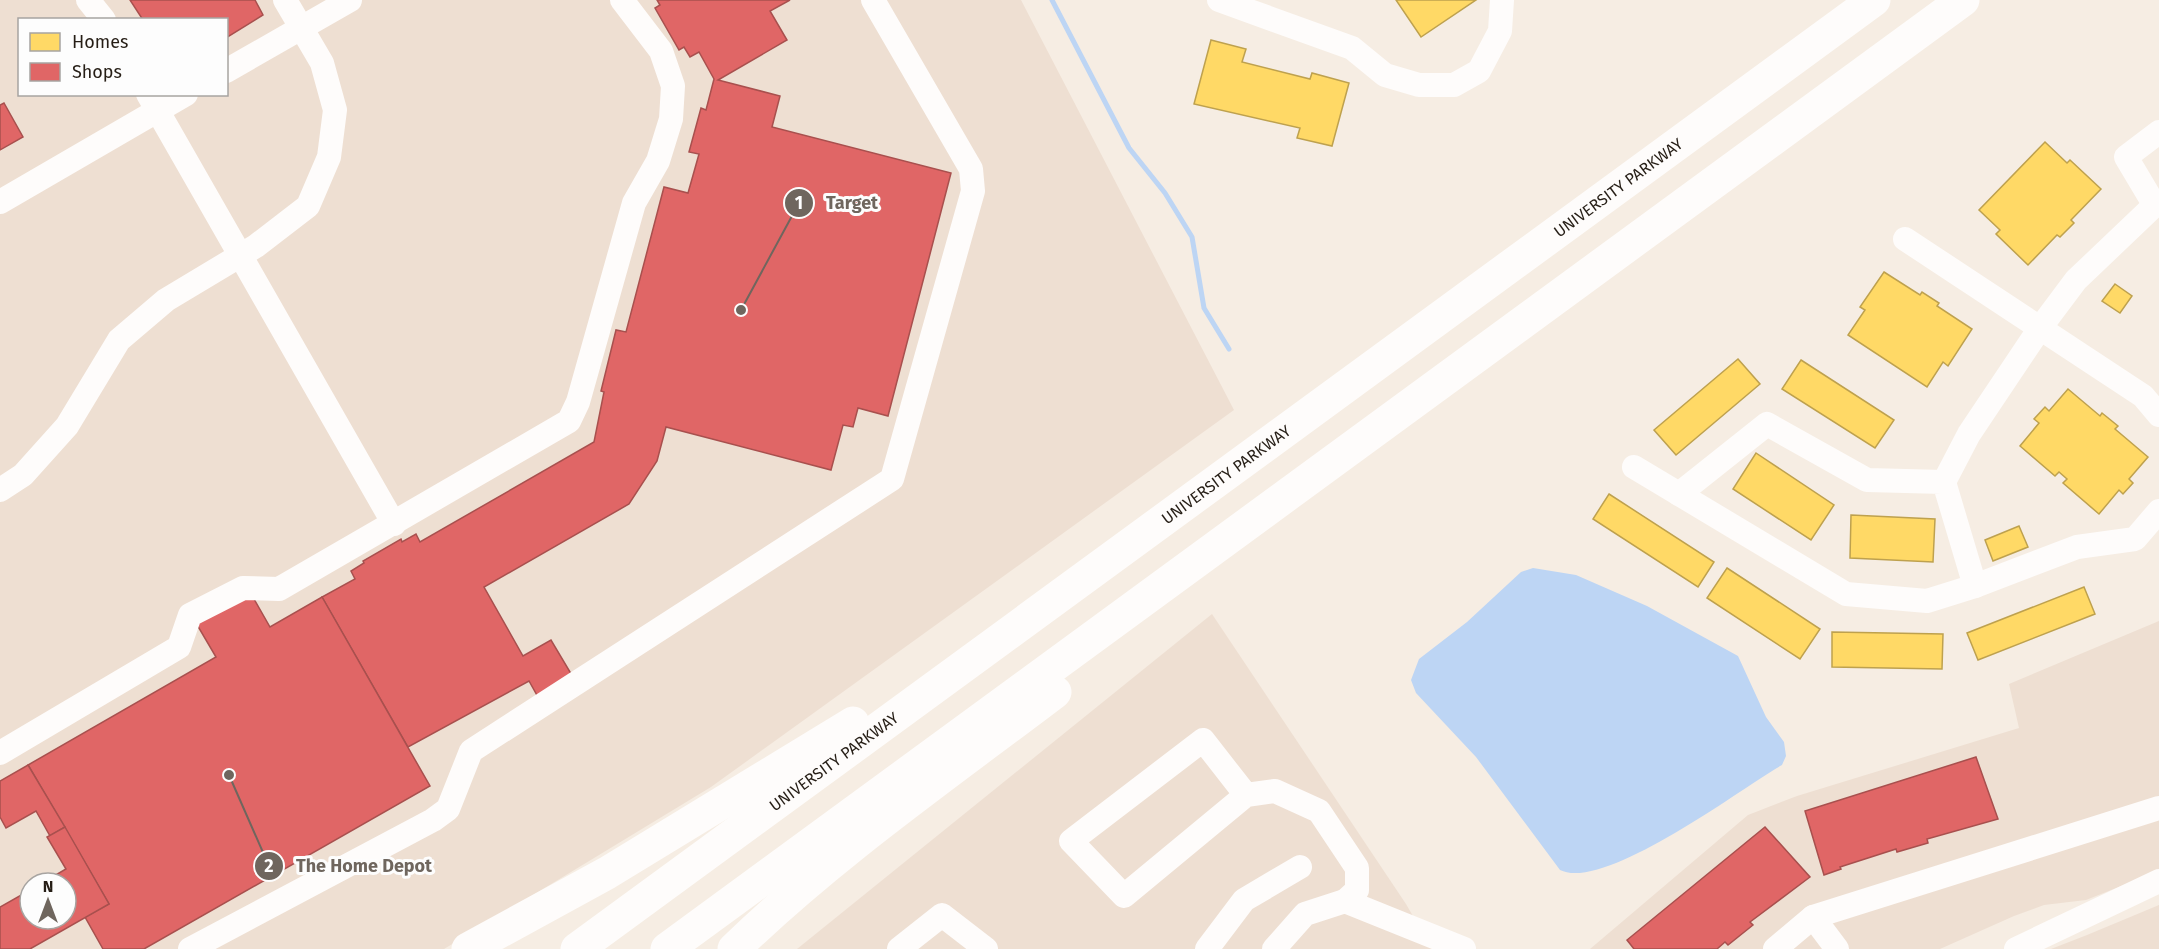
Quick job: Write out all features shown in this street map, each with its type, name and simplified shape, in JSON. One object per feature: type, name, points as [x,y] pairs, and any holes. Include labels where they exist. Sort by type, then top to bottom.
[{"type":"highway","name":"UNIVERSITY PARKWAY","points":[[577,949],[1874,0]]},
{"type":"highway","points":[[667,949],[1963,0]]},
{"type":"highway","points":[[734,949],[772,912],[832,864],[1073,679],[1128,630],[1173,579]]},
{"type":"highway","points":[[468,949],[607,873],[893,699],[986,650]]},
{"type":"street","points":[[88,0],[102,18]]},
{"type":"street","points":[[0,490],[23,475],[67,426],[119,340],[166,300],[241,255],[309,206],[329,157],[335,110],[322,63],[285,0]]},
{"type":"street","points":[[228,70],[350,0]]},
{"type":"street","points":[[0,753],[179,647],[190,615],[243,588],[279,589],[555,431],[568,421],[578,402],[634,203],[658,161],[671,119],[673,86],[661,51],[622,0]]},
{"type":"street","points":[[190,949],[433,820],[448,809],[471,751],[892,479],[973,191],[971,169],[873,0]]},
{"type":"street","points":[[1219,0],[1352,48],[1385,75],[1419,85],[1454,85],[1479,70],[1500,31],[1502,0]]},
{"type":"street","points":[[0,202],[152,103],[178,96]]},
{"type":"street","points":[[152,103],[394,524]]},
{"type":"street","points":[[1976,586],[1944,482],[1969,434],[2040,328],[2076,280],[2157,202],[2126,157],[2159,132]]},
{"type":"street","points":[[1905,238],[2143,396],[2159,415]]},
{"type":"street","points":[[1679,494],[1767,424],[1867,480],[1944,482]]},
{"type":"street","points":[[1634,467],[1846,594],[1927,601],[1976,586],[2077,547],[2135,539],[2159,511]]},
{"type":"street","points":[[1246,795],[1203,740],[1071,841],[1124,896],[1246,795],[1275,791],[1319,811],[1357,868],[1357,890],[1346,901],[1305,914],[1274,949]]},
{"type":"street","points":[[1775,949],[1813,917],[2159,808]]},
{"type":"street","points":[[1207,949],[1244,900],[1300,867]]},
{"type":"street","points":[[2016,949],[2159,881]]},
{"type":"street","points":[[1346,901],[1464,949]]},
{"type":"street","points":[[899,949],[942,915],[986,949]]},
{"type":"street","points":[[1813,917],[1837,949]]},
{"type":"shaded area","points":[[0,0],[1021,0],[1234,410],[711,787],[444,949],[0,949]]},
{"type":"shaded area","points":[[1212,614],[1406,904],[1432,949],[797,949]]},
{"type":"shaded area","points":[[2159,621],[2159,871],[2086,900],[2044,905],[1940,949],[1590,949],[1748,815],[1797,796],[2019,728],[2009,684]]},
{"type":"shaded area","points":[[2159,905],[2159,949],[2051,949],[2087,935]]},
{"type":"water","points":[[1533,568],[1576,575],[1647,606],[1738,656],[1766,717],[1784,742],[1786,756],[1782,765],[1705,815],[1639,853],[1607,866],[1580,873],[1560,870],[1476,757],[1416,693],[1411,680],[1419,659],[1467,622],[1521,572]]},
{"type":"building: Homes","points":[[1396,0],[1476,0],[1421,37]]},
{"type":"building: Homes","points":[[1211,40],[1246,49],[1242,62],[1310,79],[1312,73],[1349,83],[1332,146],[1297,138],[1300,128],[1194,104]]},
{"type":"building: Homes","points":[[2045,142],[2067,163],[2070,160],[2101,189],[2071,220],[2074,223],[2060,237],[2057,235],[2028,265],[1996,234],[2000,230],[1979,210]]},
{"type":"building: Homes","points":[[1884,272],[1920,295],[1922,292],[1939,303],[1937,306],[1972,329],[1948,366],[1943,362],[1927,387],[1848,335],[1865,310],[1860,307]]},
{"type":"building: Homes","points":[[2115,284],[2132,296],[2120,313],[2102,301]]},
{"type":"building: Homes","points":[[1738,359],[1760,384],[1676,455],[1654,430]]},
{"type":"building: Homes","points":[[1801,360],[1894,420],[1875,448],[1782,389]]},
{"type":"building: Homes","points":[[2068,389],[2100,416],[2102,413],[2118,426],[2115,429],[2148,457],[2129,479],[2133,483],[2123,494],[2119,490],[2099,514],[2063,483],[2067,479],[2059,472],[2055,476],[2020,446],[2039,423],[2034,419],[2045,407],[2049,411]]},
{"type":"building: Homes","points":[[1756,453],[1834,505],[1811,540],[1733,489]]},
{"type":"building: Homes","points":[[1609,494],[1714,562],[1698,587],[1593,519]]},
{"type":"building: Homes","points":[[1851,515],[1935,519],[1933,562],[1850,558]]},
{"type":"building: Homes","points":[[2019,526],[2028,547],[1993,561],[1985,540]]},
{"type":"building: Homes","points":[[1727,568],[1820,629],[1800,659],[1707,598]]},
{"type":"building: Homes","points":[[2084,587],[2095,614],[1978,660],[1967,633]]},
{"type":"building: Homes","points":[[1832,632],[1943,634],[1942,669],[1832,667]]},
{"type":"building: Shops","points":[[130,0],[255,0],[263,15],[228,37],[228,18],[142,18]]},
{"type":"building: Shops","points":[[657,0],[790,0],[770,11],[787,40],[718,80],[780,96],[772,127],[951,173],[888,416],[858,408],[853,427],[843,425],[831,470],[666,427],[657,461],[629,504],[484,587],[523,656],[551,640],[573,677],[538,697],[529,681],[408,747],[322,597],[355,579],[351,571],[364,563],[363,561],[401,539],[402,542],[416,534],[420,542],[594,442],[604,392],[601,391],[616,330],[626,332],[664,187],[688,193],[699,154],[689,152],[701,108],[706,110],[714,79],[699,52],[690,57],[684,47],[679,50],[655,8],[660,5]]},
{"type":"building: Shops","points":[[4,103],[23,137],[0,150],[0,105]]},
{"type":"building: Shops","points":[[250,592],[270,627],[322,597],[430,786],[144,949],[103,949],[85,917],[109,904],[28,765],[216,657],[196,623]]},
{"type":"building: Shops","points":[[1976,757],[1998,819],[1927,839],[1928,843],[1897,852],[1896,849],[1840,867],[1841,869],[1824,875],[1805,811]]},
{"type":"building: Shops","points":[[28,765],[65,827],[50,836],[36,811],[6,828],[0,817],[0,781]]},
{"type":"building: Shops","points":[[65,827],[109,904],[78,922],[78,871],[63,871],[66,869],[47,837]]},
{"type":"building: Shops","points":[[1765,827],[1810,877],[1750,922],[1753,925],[1728,945],[1725,942],[1717,949],[1634,949],[1627,940]]},
{"type":"building: Shops","points":[[18,897],[18,931],[62,931],[30,949],[0,949],[0,907]]},
{"type":"waterway","points":[[1052,0],[1129,148],[1165,193],[1192,237],[1204,308],[1229,349]]},
{"type":"place","name":"Target","points":[[741,310]]},
{"type":"place","name":"The Home Depot","points":[[229,775]]}]
